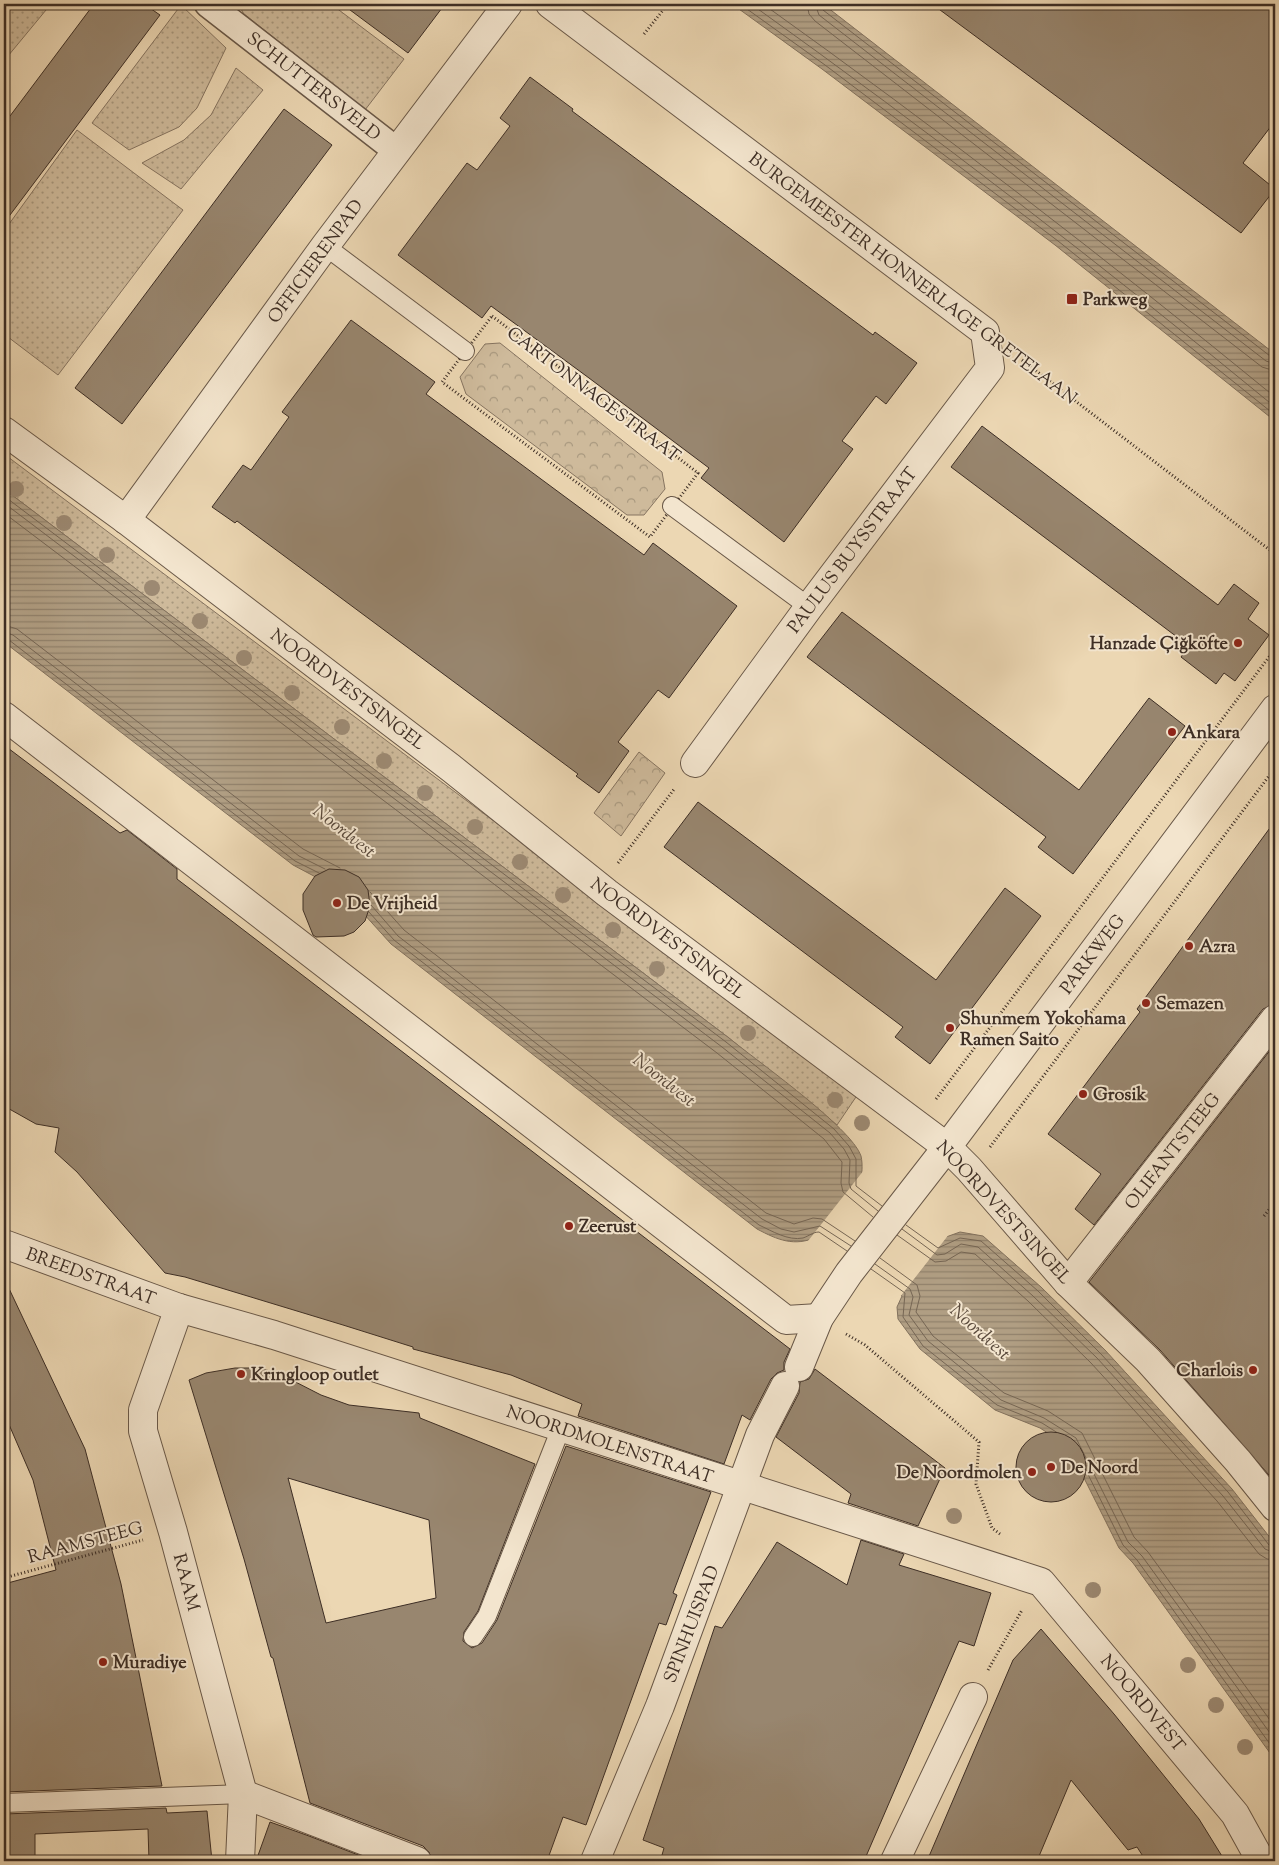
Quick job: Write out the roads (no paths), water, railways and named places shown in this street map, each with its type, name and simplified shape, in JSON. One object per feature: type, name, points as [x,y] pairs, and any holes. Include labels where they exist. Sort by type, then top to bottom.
[{"type":"street","name":"SCHUTTERSVELD","points":[[208,4],[397,151]]},
{"type":"street","name":"OFFICIERENPAD","points":[[126,520],[324,246],[508,4]]},
{"type":"street","name":"BURGEMEESTER HONNERLAGE GRETELAAN","points":[[550,4],[985,332]]},
{"type":"street","name":"PAULUS BUYSSTRAAT","points":[[695,763],[809,607],[990,368],[985,332]]},
{"type":"street","name":"NOORDVESTSINGEL","points":[[4,431],[126,520],[451,768],[607,892],[947,1147],[969,1169],[1068,1283],[1148,1360],[1238,1461],[1275,1507]]},
{"type":"street","name":"PARKWEG","points":[[819,1318],[849,1273],[947,1147],[1275,709]]},
{"type":"street","points":[[4,716],[786,1320],[819,1318]]},
{"type":"street","name":"OLIFANTSTEEG","points":[[1068,1283],[1275,1019]]},
{"type":"street","name":"BREEDSTRAAT","points":[[4,1244],[179,1308]]},
{"type":"street","name":"NOORDMOLENSTRAAT","points":[[179,1308],[274,1334],[742,1488],[1041,1582]]},
{"type":"street","name":"RAAM","points":[[179,1308],[143,1410],[143,1431],[173,1532],[243,1794],[240,1861]]},
{"type":"street","name":"SPINHUISPAD","points":[[595,1861],[660,1706],[760,1435],[792,1377],[819,1318]]},
{"type":"street","name":"NOORDVEST","points":[[1041,1582],[1235,1814],[1261,1861]]},
{"type":"street","points":[[895,1861],[973,1697]]},
{"type":"street","points":[[243,1794],[416,1861]]},
{"type":"lane","points":[[324,246],[465,351]]},
{"type":"lane","points":[[672,506],[809,607]]},
{"type":"lane","points":[[473,1637],[487,1616],[561,1428]]},
{"type":"lane","points":[[4,1803],[243,1794]]},
{"type":"water","points":[[732,4],[823,4],[1275,354],[1275,421],[1055,245],[822,69]]},
{"type":"water","name":"Noordvest","points":[[4,489],[802,1095],[854,1144],[862,1159],[860,1183],[939,1244],[946,1237],[960,1232],[983,1236],[1041,1287],[1105,1350],[1232,1489],[1275,1544],[1275,1760],[1133,1563],[1119,1548],[1068,1446],[1040,1428],[995,1410],[920,1349],[898,1319],[897,1307],[902,1296],[817,1237],[801,1242],[793,1242],[779,1239],[757,1229],[391,944],[344,892],[293,865],[4,642]]},
{"type":"place","name":"Parkweg","points":[[1072,299]]},
{"type":"place","name":"Hanzade Çiğköfte","points":[[1238,643]]},
{"type":"place","name":"Ankara","points":[[1172,732]]},
{"type":"place","name":"De Vrijheid","points":[[337,903]]},
{"type":"place","name":"Azra","points":[[1189,946]]},
{"type":"place","name":"Semazen","points":[[1146,1003]]},
{"type":"place","name":"Shunmem Yokohama Ramen Saito","points":[[950,1028]]},
{"type":"place","name":"Grosik","points":[[1083,1094]]},
{"type":"place","name":"Zeerust","points":[[569,1226]]},
{"type":"place","name":"Charlois","points":[[1253,1370]]},
{"type":"place","name":"Kringloop outlet","points":[[241,1374]]},
{"type":"place","name":"De Noord","points":[[1051,1467]]},
{"type":"place","name":"De Noordmolen","points":[[1032,1472]]},
{"type":"place","name":"Muradiye","points":[[103,1662]]}]
